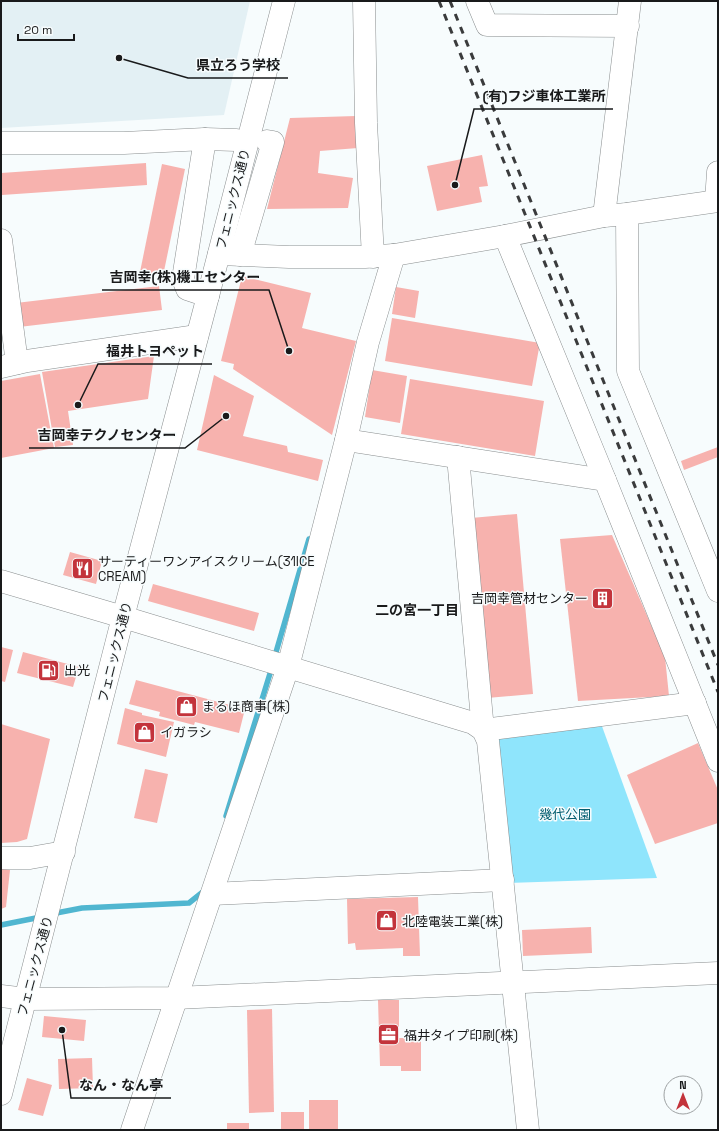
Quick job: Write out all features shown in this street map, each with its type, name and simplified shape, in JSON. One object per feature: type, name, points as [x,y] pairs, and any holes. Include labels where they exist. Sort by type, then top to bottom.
[{"type":"street","name":"フェニックス通り","points":[[1,1094],[123,617],[284,1]]},
{"type":"street","points":[[364,1],[366,123],[373,257]]},
{"type":"street","points":[[477,1],[487,25],[628,26]]},
{"type":"street","points":[[604,216],[630,1]]},
{"type":"street","points":[[205,139],[183,279],[187,290],[208,296]]},
{"type":"street","points":[[1,143],[124,143],[205,139],[236,140]]},
{"type":"street","points":[[240,255],[273,142],[266,141]]},
{"type":"street","points":[[219,254],[289,257],[373,257],[394,255],[505,236],[604,216],[717,201],[718,172]]},
{"type":"street","points":[[627,214],[628,371],[718,591]]},
{"type":"street","points":[[505,236],[696,703],[718,761]]},
{"type":"street","points":[[1,240],[9,365],[27,361],[197,336]]},
{"type":"street","points":[[132,1130],[288,667],[346,440],[368,342],[394,255]]},
{"type":"street","points":[[346,440],[605,480]]},
{"type":"street","points":[[458,457],[483,730],[488,742],[528,1130]]},
{"type":"street","points":[[1,581],[473,723],[483,730],[696,703]]},
{"type":"street","points":[[1,858],[30,858],[64,852]]},
{"type":"street","points":[[212,894],[503,880]]},
{"type":"street","points":[[1,996],[26,999],[176,998],[718,973]]},
{"type":"shaded area","points":[[1,1],[250,1],[224,115],[1,128]]},
{"type":"green space","name":"幾代公園","points":[[599,718],[657,878],[505,883],[491,734]]},
{"type":"building","points":[[356,116],[358,148],[320,151],[318,173],[353,178],[348,208],[267,209],[290,118]]},
{"type":"building","points":[[482,155],[488,186],[479,187],[482,202],[437,211],[427,166]]},
{"type":"building","points":[[146,163],[147,185],[2,195],[1,173]]},
{"type":"building","points":[[162,164],[185,169],[163,276],[140,272]]},
{"type":"building","points":[[242,276],[311,293],[302,328],[356,341],[332,435],[233,369],[234,364],[221,361]]},
{"type":"building","points":[[159,286],[162,310],[19,327],[16,303]]},
{"type":"building","points":[[396,287],[419,291],[415,318],[392,314]]},
{"type":"building","points":[[392,318],[540,343],[532,386],[385,361]]},
{"type":"building","points":[[154,356],[148,399],[68,411],[73,445],[55,447],[42,372]]},
{"type":"building","points":[[372,370],[407,376],[400,423],[365,417]]},
{"type":"building","points":[[40,374],[54,448],[1,458],[1,381]]},
{"type":"building","points":[[214,375],[254,396],[243,436],[287,446],[288,452],[323,460],[318,481],[197,450]]},
{"type":"building","points":[[410,379],[544,401],[535,456],[401,434]]},
{"type":"building","points":[[718,447],[718,457],[684,470],[681,461]]},
{"type":"building","name":"吉岡幸管材センター","points":[[517,514],[533,694],[487,698],[471,518]]},
{"type":"building","name":"吉岡幸管材センター","points":[[612,535],[665,657],[669,696],[578,701],[560,539]]},
{"type":"building","name":"サーティーワンアイスクリーム(31ICE CREAM)","points":[[70,552],[102,561],[96,584],[63,575]]},
{"type":"building","points":[[153,584],[259,613],[254,631],[148,601]]},
{"type":"building","points":[[1,647],[13,650],[5,682],[1,681]]},
{"type":"building","name":"出光","points":[[23,652],[79,667],[73,687],[17,673]]},
{"type":"building","points":[[136,680],[245,709],[239,733],[195,722],[194,725],[159,716],[160,712],[129,704]]},
{"type":"building","points":[[125,708],[142,713],[142,715],[174,722],[166,757],[117,744]]},
{"type":"building","points":[[1,724],[50,739],[27,839],[17,842],[1,843]]},
{"type":"building","points":[[698,743],[718,790],[718,823],[655,844],[627,775]]},
{"type":"building","points":[[145,769],[168,774],[157,823],[134,818]]},
{"type":"building","points":[[1,869],[10,870],[6,907],[1,909]]},
{"type":"building","points":[[418,897],[420,956],[403,956],[403,948],[356,950],[355,943],[348,944],[347,899]]},
{"type":"building","points":[[591,927],[592,953],[523,956],[522,930]]},
{"type":"building","points":[[378,1000],[399,1000],[399,1038],[421,1038],[421,1071],[401,1071],[401,1066],[380,1066]]},
{"type":"building","points":[[272,1009],[274,1112],[249,1113],[247,1010]]},
{"type":"building","points":[[44,1016],[86,1020],[84,1041],[42,1037]]},
{"type":"building","points":[[92,1058],[93,1088],[59,1089],[58,1059]]},
{"type":"building","points":[[27,1078],[52,1085],[43,1116],[18,1110]]},
{"type":"building","points":[[309,1100],[338,1100],[338,1130],[309,1130]]},
{"type":"building","points":[[281,1112],[304,1112],[304,1130],[281,1130]]},
{"type":"building","points":[[227,1123],[249,1123],[249,1130],[227,1130]]},
{"type":"waterway","points":[[274,659],[309,539]]},
{"type":"waterway","points":[[226,816],[272,667]]},
{"type":"waterway","points":[[51,914],[82,908],[189,903],[204,891]]},
{"type":"waterway","points":[[1,925],[41,917]]},
{"type":"railway","points":[[439,1],[718,692]]},
{"type":"railway","points":[[450,1],[718,665]]},
{"type":"place","name":"県立ろう学校","points":[[119,58]]},
{"type":"place","name":"(有)フジ車体工業所","points":[[455,185]]},
{"type":"place","name":"吉岡幸(株)機工センター","points":[[289,351]]},
{"type":"place","name":"福井トヨペット","points":[[78,405]]},
{"type":"place","name":"吉岡幸テクノセンター","points":[[226,416]]},
{"type":"place","name":"サーティーワンアイスクリーム(31ICE CREAM)","points":[[83,568]]},
{"type":"place","name":"吉岡幸管材センター","points":[[603,598]]},
{"type":"place","name":"出光","points":[[48,670]]},
{"type":"place","name":"まるほ商事(株)","points":[[186,706]]},
{"type":"place","name":"イガラシ","points":[[144,732]]},
{"type":"place","name":"北陸電装工業(株)","points":[[386,921]]},
{"type":"place","name":"なん・なん亭","points":[[62,1030]]},
{"type":"place","name":"福井タイプ印刷(株)","points":[[389,1035]]},
{"type":"district","name":"二の宮一丁目","points":[[417,610]]}]
